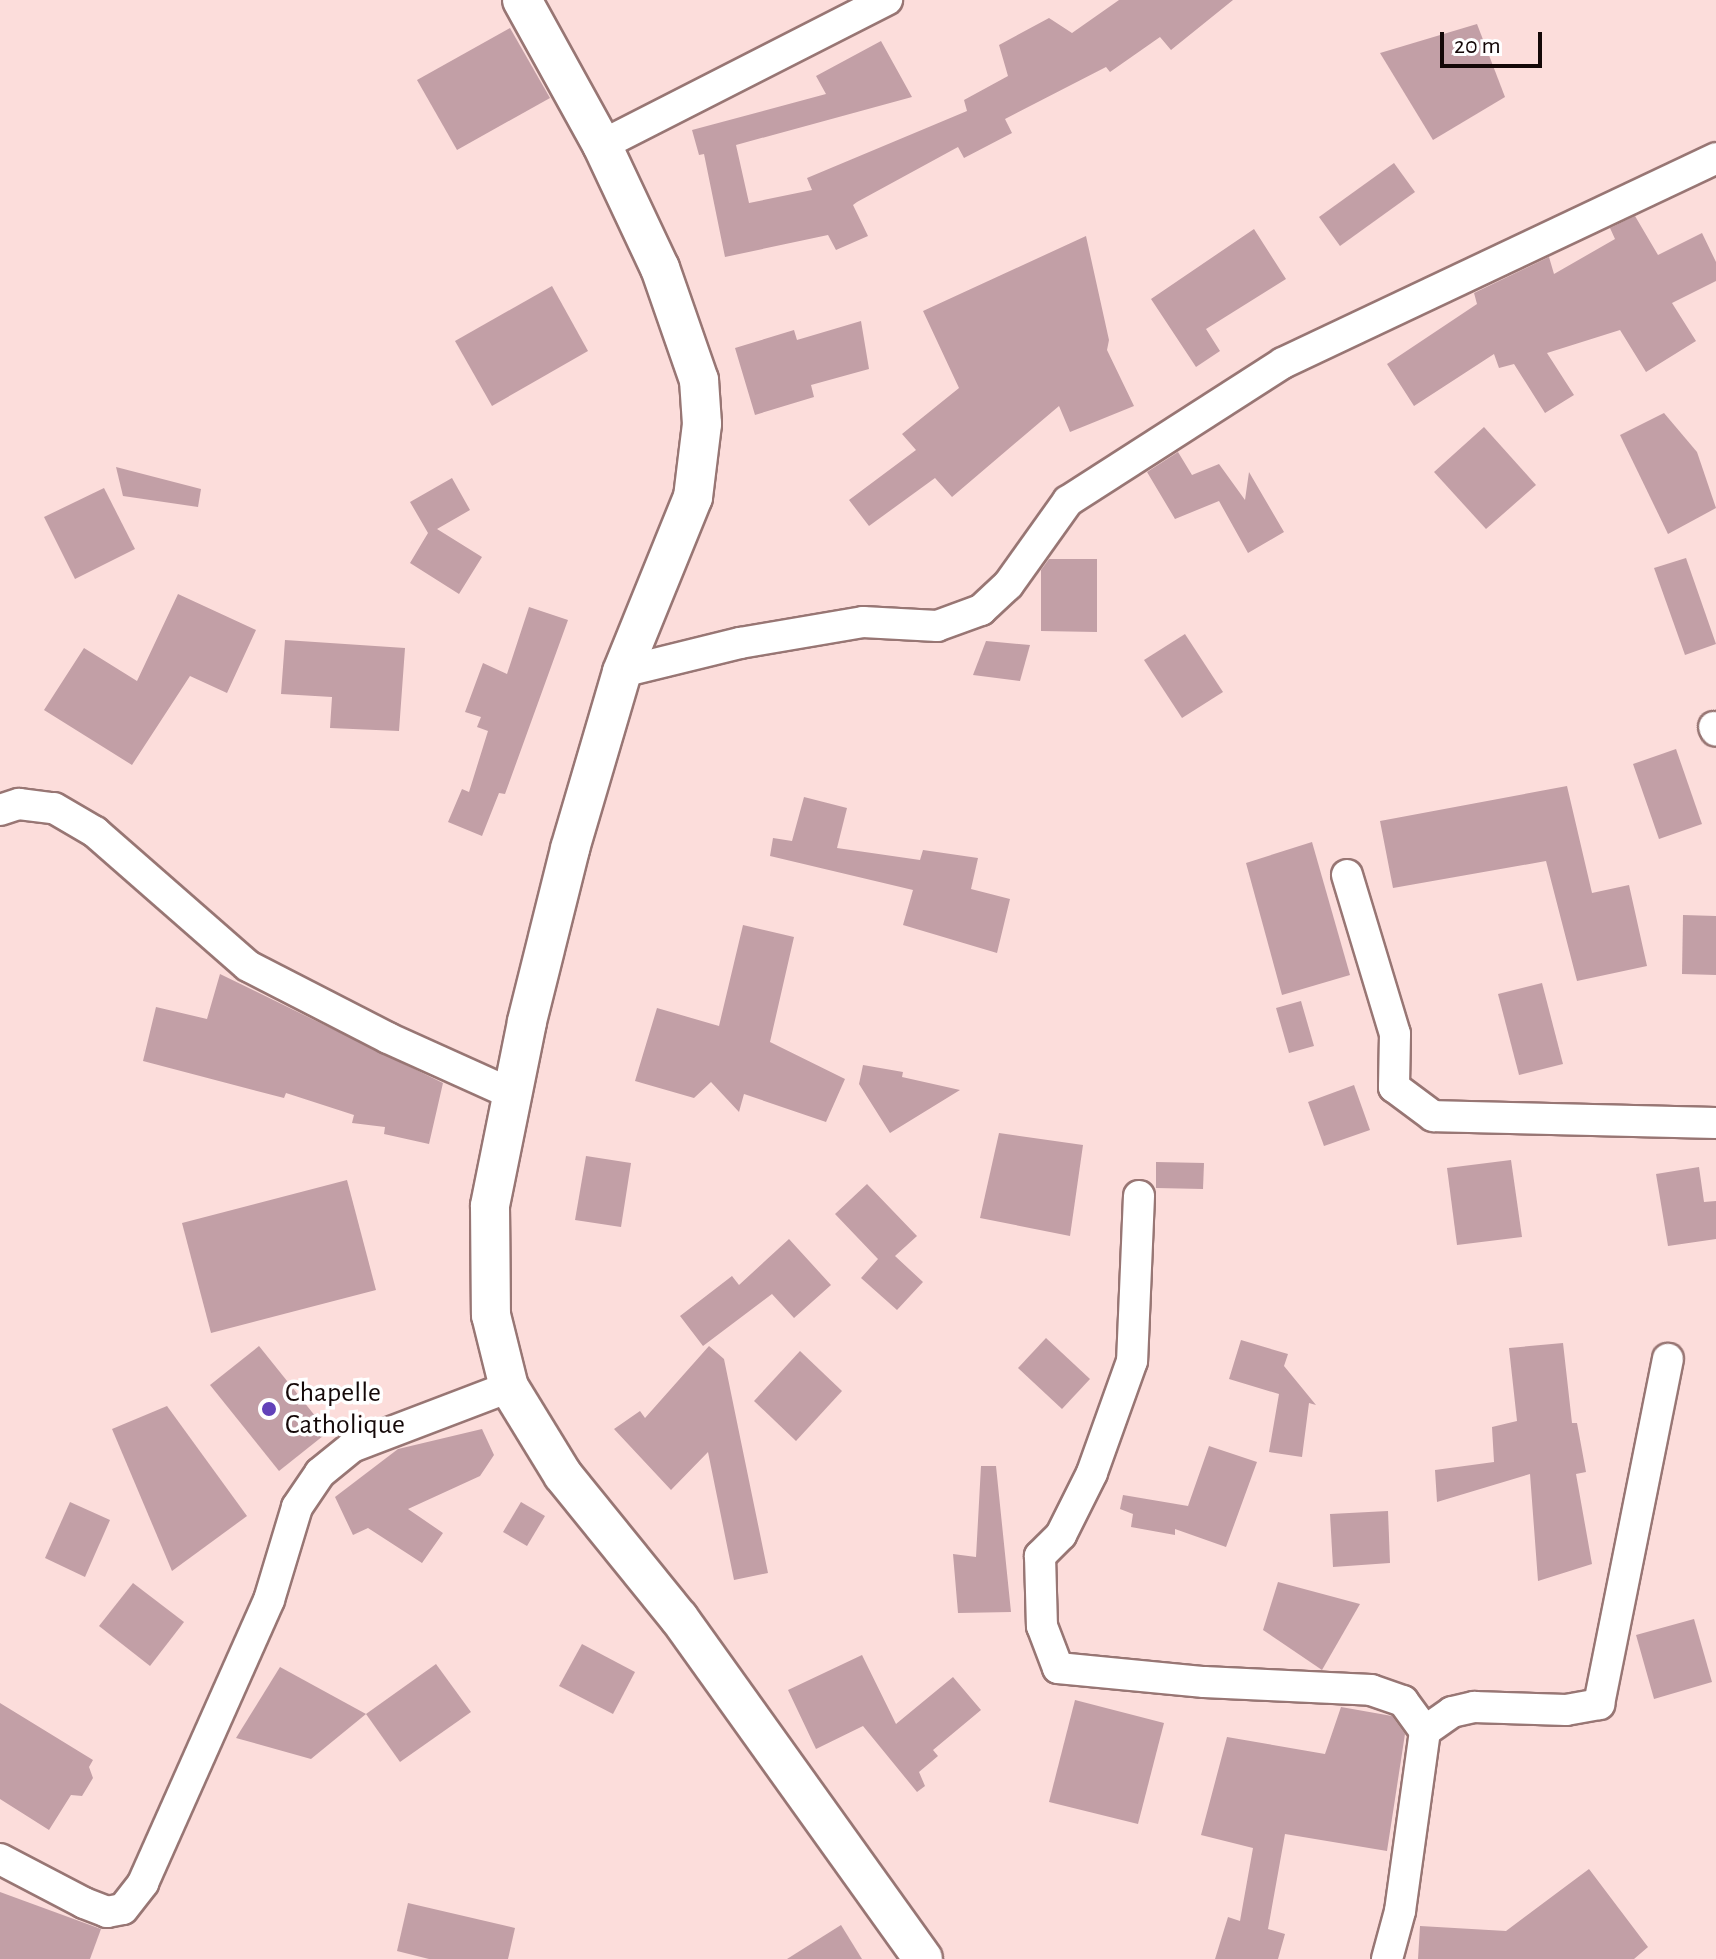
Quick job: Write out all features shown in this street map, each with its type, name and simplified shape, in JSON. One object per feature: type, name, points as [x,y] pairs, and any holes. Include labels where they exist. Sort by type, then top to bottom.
[{"type":"street","points":[[522,0],[602,145],[681,322],[699,380],[702,424],[693,497],[622,672],[570,849],[512,1094],[490,1206],[491,1315],[509,1387],[563,1475],[679,1618],[923,1959]]},
{"type":"street","points":[[602,145],[887,0]]},
{"type":"street","points":[[622,672],[786,635],[863,622],[937,626],[981,610],[1008,585],[1068,501],[1283,363],[1716,158]]},
{"type":"street","points":[[0,810],[19,804],[54,808],[95,832],[248,966],[388,1038],[512,1094]]},
{"type":"street","points":[[1347,875],[1395,1034],[1394,1087],[1433,1116],[1716,1123]]},
{"type":"street","points":[[1139,1196],[1132,1361],[1092,1473],[1061,1535],[1040,1556],[1042,1626],[1058,1668],[1190,1681],[1371,1690],[1403,1701],[1425,1731],[1400,1911],[1387,1959]]},
{"type":"street","points":[[1425,1731],[1452,1712],[1474,1707],[1566,1710],[1599,1704],[1668,1359]]},
{"type":"street","points":[[0,1859],[84,1903],[107,1912],[123,1909],[143,1883],[269,1600],[297,1507],[320,1473],[352,1447],[509,1387]]},
{"type":"building","points":[[1119,0],[1233,0],[1171,50],[1160,37],[1110,72],[1106,67],[1005,119],[1012,133],[964,158],[958,147],[857,202],[853,205],[868,236],[836,250],[828,235],[725,257],[704,154],[699,155],[692,130],[826,94],[816,76],[881,41],[912,97],[736,145],[749,203],[812,190],[807,178],[967,111],[964,100],[1008,76],[999,45],[1049,18],[1072,33]]},
{"type":"building","points":[[1477,24],[1505,97],[1433,140],[1380,53]]},
{"type":"building","points":[[510,28],[550,98],[457,150],[417,80]]},
{"type":"building","points":[[1394,163],[1415,192],[1340,246],[1319,217]]},
{"type":"building","points":[[1635,216],[1658,255],[1702,233],[1716,262],[1716,281],[1672,303],[1696,341],[1646,372],[1620,330],[1547,353],[1574,395],[1545,413],[1514,364],[1499,368],[1494,354],[1414,406],[1387,364],[1477,304],[1474,293],[1549,257],[1554,274],[1615,239],[1610,228]]},
{"type":"building","points":[[1254,229],[1286,279],[1206,329],[1220,351],[1196,367],[1151,299]]},
{"type":"building","points":[[1086,236],[1109,340],[1107,350],[1134,406],[1070,432],[1059,406],[952,497],[935,478],[869,526],[849,500],[916,450],[902,434],[959,388],[923,311]]},
{"type":"building","points":[[552,286],[588,351],[492,406],[455,341]]},
{"type":"building","points":[[861,321],[869,369],[811,385],[814,397],[755,415],[735,348],[794,330],[797,340]]},
{"type":"building","points":[[1664,413],[1697,452],[1716,508],[1668,534],[1620,435]]},
{"type":"building","points":[[1484,427],[1536,485],[1486,529],[1434,472]]},
{"type":"building","points":[[1178,452],[1192,475],[1219,464],[1245,500],[1249,472],[1284,532],[1248,553],[1219,501],[1175,519],[1147,472]]},
{"type":"building","points":[[116,467],[201,489],[198,507],[123,496]]},
{"type":"building","points":[[452,478],[470,510],[437,529],[482,557],[459,594],[410,563],[428,533],[410,502]]},
{"type":"building","points":[[104,488],[135,549],[75,579],[44,517]]},
{"type":"building","points":[[1686,558],[1716,644],[1685,655],[1654,568]]},
{"type":"building","points":[[1049,559],[1097,559],[1097,632],[1041,631],[1041,570]]},
{"type":"building","points":[[178,594],[256,630],[227,693],[190,676],[132,765],[44,710],[84,648],[137,681]]},
{"type":"building","points":[[529,607],[568,620],[505,794],[499,793],[482,836],[448,822],[462,789],[469,792],[488,731],[477,727],[481,717],[465,712],[483,663],[507,674]]},
{"type":"building","points":[[1185,634],[1223,692],[1182,718],[1144,660]]},
{"type":"building","points":[[285,640],[405,648],[399,731],[330,728],[332,697],[281,694]]},
{"type":"building","points":[[986,641],[1030,645],[1020,681],[973,675]]},
{"type":"building","points":[[1676,749],[1702,824],[1659,839],[1633,764]]},
{"type":"building","points":[[1567,786],[1592,893],[1629,885],[1647,966],[1577,981],[1546,861],[1393,888],[1380,821]]},
{"type":"building","points":[[804,797],[847,808],[837,848],[920,860],[923,850],[978,858],[971,889],[1010,899],[997,953],[903,925],[913,890],[770,856],[773,838],[792,841]]},
{"type":"building","points":[[1312,842],[1350,975],[1282,995],[1246,863]]},
{"type":"building","points":[[1683,915],[1716,916],[1716,975],[1682,974]]},
{"type":"building","points":[[743,925],[794,937],[770,1042],[845,1079],[826,1122],[744,1094],[739,1112],[711,1082],[694,1098],[635,1081],[657,1008],[719,1026]]},
{"type":"building","points":[[220,974],[443,1083],[429,1144],[384,1134],[385,1127],[352,1123],[354,1115],[286,1093],[284,1098],[143,1061],[156,1007],[207,1019]]},
{"type":"building","points":[[1542,983],[1563,1064],[1519,1075],[1498,994]]},
{"type":"building","points":[[1301,1001],[1314,1046],[1289,1053],[1276,1008]]},
{"type":"building","points":[[863,1065],[903,1072],[902,1077],[960,1090],[890,1133],[859,1084]]},
{"type":"building","points":[[1354,1085],[1370,1130],[1324,1146],[1308,1102]]},
{"type":"building","points":[[999,1133],[1083,1145],[1070,1236],[980,1218]]},
{"type":"building","points":[[586,1156],[631,1163],[621,1227],[575,1220]]},
{"type":"building","points":[[1511,1160],[1522,1237],[1457,1245],[1447,1168]]},
{"type":"building","points":[[1156,1162],[1204,1163],[1203,1189],[1156,1188]]},
{"type":"building","points":[[1699,1167],[1704,1202],[1716,1201],[1716,1239],[1668,1246],[1656,1174]]},
{"type":"building","points":[[347,1180],[376,1290],[211,1333],[182,1223]]},
{"type":"building","points":[[867,1184],[917,1236],[895,1256],[923,1282],[897,1310],[861,1278],[878,1259],[835,1214]]},
{"type":"building","points":[[789,1239],[831,1285],[794,1318],[772,1294],[703,1346],[680,1316],[732,1276],[739,1285]]},
{"type":"building","points":[[1046,1338],[1090,1379],[1062,1409],[1018,1368]]},
{"type":"building","points":[[1241,1340],[1288,1354],[1284,1366],[1316,1405],[1309,1403],[1302,1457],[1269,1452],[1279,1394],[1229,1379]]},
{"type":"building","points":[[1563,1343],[1572,1423],[1577,1423],[1586,1472],[1576,1474],[1592,1564],[1538,1581],[1530,1474],[1437,1502],[1435,1470],[1494,1462],[1492,1427],[1517,1421],[1509,1348]]},
{"type":"building","name":"Chapelle Catholique","points":[[259,1346],[328,1432],[279,1471],[210,1385]]},
{"type":"building","points":[[709,1346],[724,1359],[768,1573],[734,1580],[708,1452],[671,1490],[614,1429],[640,1411],[645,1418]]},
{"type":"building","points":[[800,1351],[842,1391],[796,1441],[754,1401]]},
{"type":"building","points":[[167,1406],[247,1516],[172,1571],[112,1429]]},
{"type":"building","points":[[482,1429],[494,1455],[480,1476],[408,1509],[443,1533],[422,1563],[368,1528],[353,1535],[335,1497],[398,1449]]},
{"type":"building","points":[[1209,1446],[1257,1462],[1226,1547],[1175,1529],[1175,1535],[1131,1527],[1133,1514],[1120,1509],[1123,1495],[1188,1506]]},
{"type":"building","points":[[981,1466],[996,1466],[1011,1612],[958,1613],[953,1554],[976,1557]]},
{"type":"building","points":[[70,1502],[110,1520],[85,1577],[45,1558]]},
{"type":"building","points":[[521,1502],[545,1516],[527,1546],[503,1532]]},
{"type":"building","points":[[1388,1511],[1390,1563],[1333,1567],[1330,1514]]},
{"type":"building","points":[[1278,1582],[1360,1604],[1322,1670],[1263,1630]]},
{"type":"building","points":[[133,1583],[184,1622],[150,1666],[99,1626]]},
{"type":"building","points":[[1694,1619],[1712,1682],[1654,1699],[1636,1635]]},
{"type":"building","points":[[582,1644],[635,1672],[613,1714],[559,1686]]},
{"type":"building","points":[[862,1655],[896,1724],[953,1677],[981,1710],[933,1750],[938,1756],[919,1772],[925,1786],[917,1792],[863,1726],[816,1749],[788,1690]]},
{"type":"building","points":[[436,1664],[471,1712],[400,1762],[366,1714]]},
{"type":"building","points":[[280,1667],[366,1714],[311,1759],[236,1738]]},
{"type":"building","points":[[1075,1700],[1164,1723],[1138,1824],[1049,1802]]},
{"type":"building","points":[[0,1703],[93,1760],[89,1767],[93,1778],[82,1796],[71,1795],[49,1830],[0,1799]]},
{"type":"building","points":[[1341,1707],[1392,1716],[1405,1734],[1387,1851],[1285,1834],[1268,1929],[1285,1934],[1278,1959],[1215,1959],[1228,1917],[1240,1921],[1253,1848],[1201,1835],[1227,1737],[1325,1754]]},
{"type":"building","points":[[1589,1869],[1648,1947],[1634,1959],[1418,1959],[1420,1926],[1506,1931]]},
{"type":"building","points":[[0,1892],[101,1929],[90,1959],[0,1959]]},
{"type":"building","points":[[408,1903],[515,1928],[508,1959],[429,1959],[397,1951]]},
{"type":"building","points":[[841,1925],[862,1959],[787,1959]]},
{"type":"place","name":"Chapelle Catholique","points":[[269,1409]]}]
